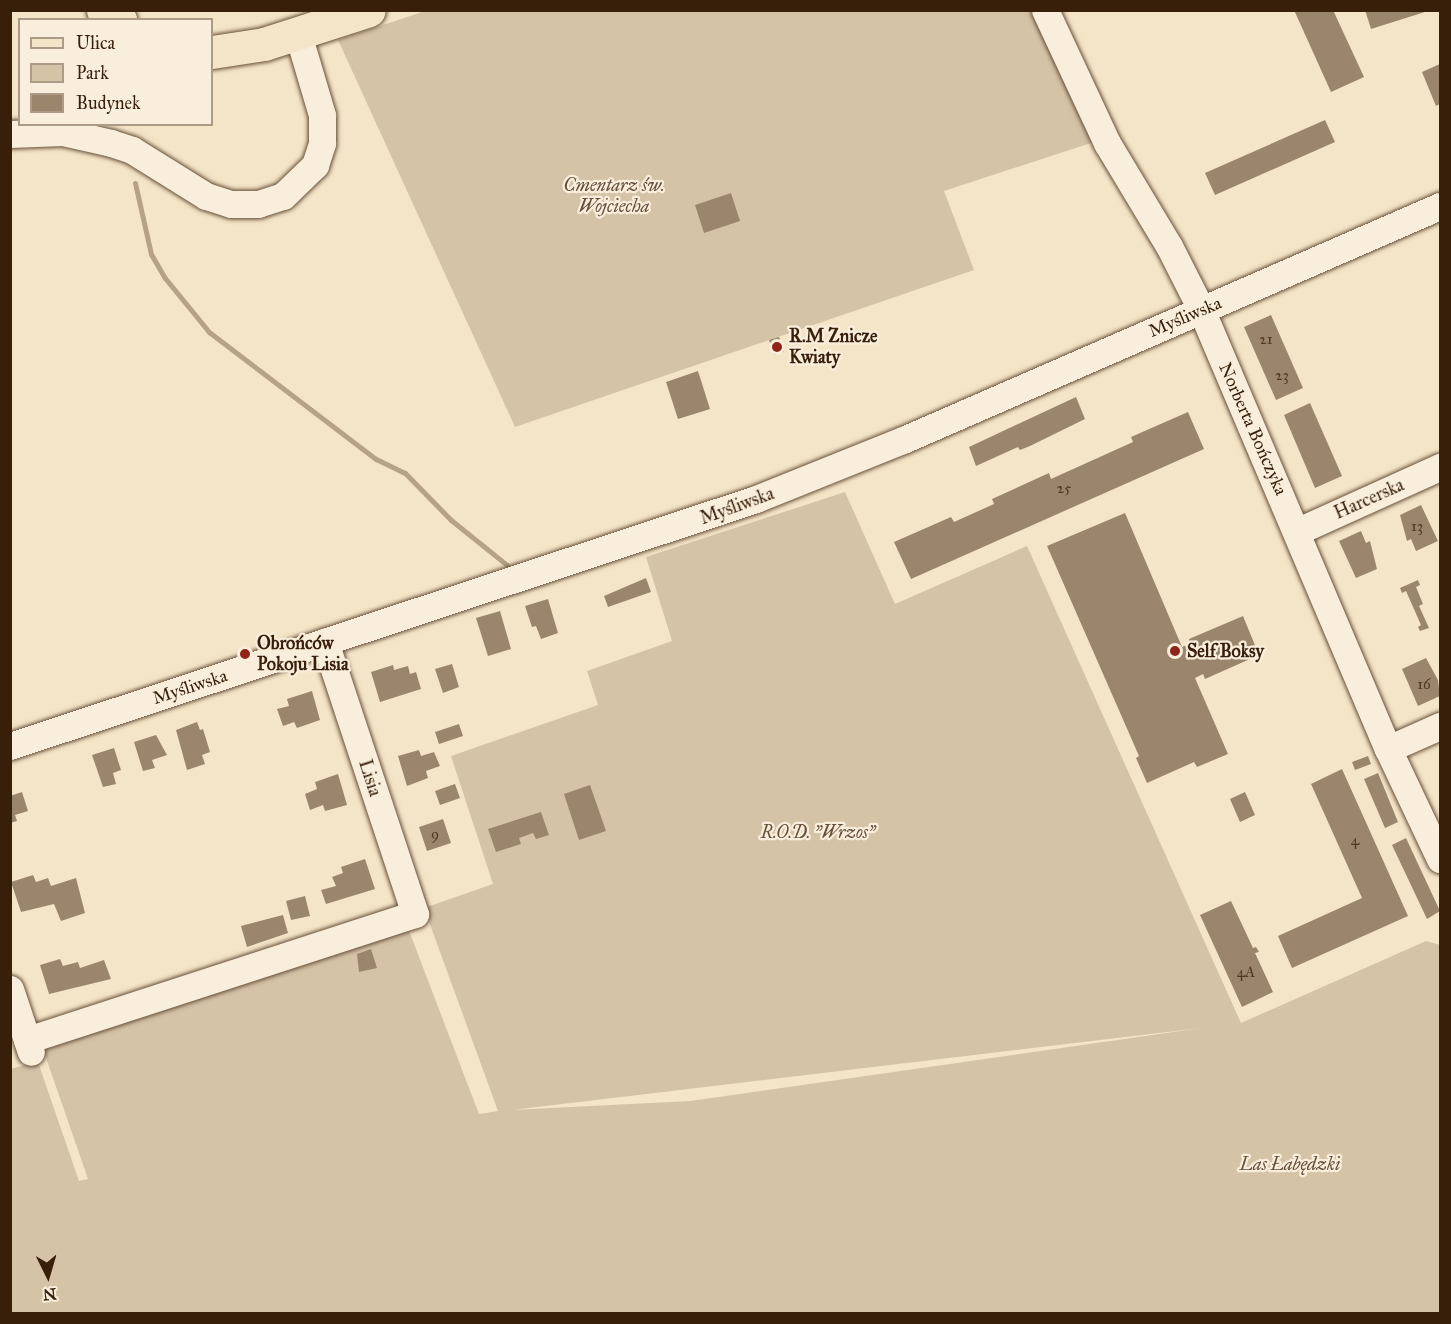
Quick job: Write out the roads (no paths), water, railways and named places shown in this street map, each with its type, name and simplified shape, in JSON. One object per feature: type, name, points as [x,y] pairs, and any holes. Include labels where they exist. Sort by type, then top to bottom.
[{"type":"main road","points":[[103,10],[117,18]]},
{"type":"main road","points":[[213,52],[244,49],[369,10]]},
{"type":"street","name":"Norberta Bończyka","points":[[1045,10],[1107,143],[1169,246],[1201,309],[1298,531],[1388,749],[1440,859]]},
{"type":"street","points":[[10,134],[63,132],[111,143],[132,150],[206,196],[231,204],[258,204],[283,196],[315,165],[322,143],[319,105],[298,34]]},
{"type":"street","name":"Myśliwska","points":[[10,746],[756,499],[903,440],[1440,206]]},
{"type":"street","name":"Harcerska","points":[[1298,531],[1440,467]]},
{"type":"street","name":"Lisia","points":[[10,989],[29,1046],[415,914],[326,642]]},
{"type":"street","points":[[1388,749],[1440,726]]},
{"type":"waterway","points":[[135,183],[151,254],[165,278],[209,332],[376,459],[405,473],[451,520],[507,565]]},
{"type":"place","name":"R.M Znicze Kwiaty","points":[[777,347]]},
{"type":"place","name":"Self Boksy","points":[[1175,651]]},
{"type":"place","name":"Obrońców Pokoju Lisia","points":[[245,654]]},
{"type":"park label","name":"Cmentarz św. Wojciecha","points":[[614,196]]},
{"type":"park label","name":"R.O.D. \"Wrzos\"","points":[[818,832]]},
{"type":"park label","name":"Las Łabędzki","points":[[1290,1164]]}]
